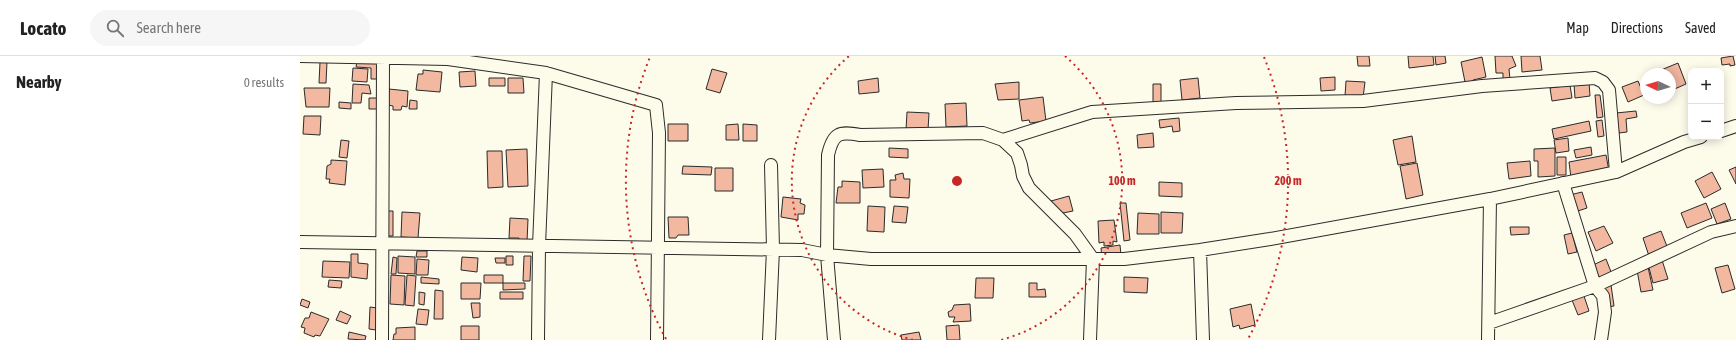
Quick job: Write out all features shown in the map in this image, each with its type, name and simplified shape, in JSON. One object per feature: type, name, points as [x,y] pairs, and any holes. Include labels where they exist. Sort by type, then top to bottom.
[{"type":"street","points":[[300,56],[448,59],[546,73],[656,106],[659,133],[657,340]]},
{"type":"street","points":[[382,340],[383,58]]},
{"type":"street","points":[[538,340],[539,246],[546,73]]},
{"type":"street","points":[[1003,140],[1092,112],[1236,103],[1363,101],[1482,86],[1595,78],[1603,82],[1609,90],[1616,172]]},
{"type":"street","points":[[1724,129],[1736,126]]},
{"type":"street","points":[[834,340],[827,255],[828,155],[830,144],[834,137],[845,132],[860,135],[983,133],[1003,140],[1017,153],[1023,176],[1029,188],[1075,234],[1093,259],[1090,340]]},
{"type":"street","points":[[300,242],[773,249],[802,250],[827,255],[871,259],[1124,258],[1200,250],[1270,240],[1490,199],[1616,172],[1691,140]]},
{"type":"street","points":[[769,340],[773,249],[771,165]]},
{"type":"street","points":[[1563,183],[1595,286],[1603,296],[1605,312],[1601,340]]},
{"type":"street","points":[[1488,340],[1490,199]]},
{"type":"street","points":[[1489,323],[1595,286],[1711,232],[1736,226]]},
{"type":"street","points":[[1200,250],[1203,340]]},
{"type":"building","points":[[1357,56],[1369,56],[1370,66],[1358,66]]},
{"type":"building","points":[[1408,56],[1433,56],[1434,65],[1409,68]]},
{"type":"building","points":[[1435,56],[1445,56],[1446,63],[1436,65]]},
{"type":"building","points":[[1495,56],[1512,56],[1516,66],[1509,69],[1510,79],[1503,80],[1503,73],[1496,73]]},
{"type":"building","points":[[1521,56],[1540,56],[1542,70],[1522,72]]},
{"type":"building","points":[[1733,56],[1735,65],[1722,65],[1721,58]]},
{"type":"building","points":[[1482,57],[1486,77],[1473,80],[1474,85],[1466,87],[1461,62]]},
{"type":"building","points":[[357,61],[378,62],[377,79],[371,79],[371,68],[356,67]]},
{"type":"building","points":[[320,62],[327,62],[326,83],[319,83]]},
{"type":"building","points":[[1678,63],[1686,84],[1676,88],[1676,68],[1666,68]]},
{"type":"building","points":[[353,68],[368,69],[367,82],[352,81]]},
{"type":"building","points":[[712,69],[727,73],[720,93],[706,89]]},
{"type":"building","points":[[423,70],[442,72],[440,92],[416,90],[418,74],[423,74]]},
{"type":"building","points":[[475,71],[476,86],[460,87],[459,72]]},
{"type":"building","points":[[1335,77],[1335,90],[1321,91],[1320,78]]},
{"type":"building","points":[[489,78],[505,78],[505,86],[489,86]]},
{"type":"building","points":[[508,78],[523,78],[524,93],[508,93]]},
{"type":"building","points":[[878,78],[879,92],[859,94],[858,81]]},
{"type":"building","points":[[1198,78],[1200,98],[1182,100],[1180,80]]},
{"type":"building","points":[[1346,81],[1365,82],[1363,98],[1345,96]]},
{"type":"building","points":[[1638,81],[1640,86],[1640,97],[1628,102],[1622,87]]},
{"type":"building","points":[[1019,82],[1019,99],[998,100],[995,84]]},
{"type":"building","points":[[1589,82],[1590,96],[1575,98],[1574,84]]},
{"type":"building","points":[[353,84],[369,85],[371,94],[362,93],[361,103],[352,103]]},
{"type":"building","points":[[1153,84],[1161,84],[1161,103],[1153,103]]},
{"type":"building","points":[[1570,85],[1572,98],[1552,101],[1550,88]]},
{"type":"building","points":[[304,88],[330,88],[329,107],[306,107]]},
{"type":"building","points":[[389,89],[408,91],[407,107],[402,106],[401,110],[393,110],[393,106],[388,105]]},
{"type":"building","points":[[1595,95],[1600,95],[1603,117],[1597,118]]},
{"type":"building","points":[[1043,97],[1046,121],[1030,123],[1029,120],[1022,121],[1019,100]]},
{"type":"building","points":[[369,98],[377,98],[377,109],[369,109]]},
{"type":"building","points":[[410,100],[417,101],[417,109],[409,109]]},
{"type":"building","points":[[339,102],[351,103],[351,109],[339,108]]},
{"type":"building","points":[[966,103],[967,126],[946,127],[945,104]]},
{"type":"building","points":[[1636,111],[1637,117],[1626,119],[1627,132],[1619,133],[1616,113]]},
{"type":"building","points":[[907,112],[929,113],[928,130],[906,130]]},
{"type":"building","points":[[304,116],[321,116],[320,135],[303,134]]},
{"type":"building","points":[[1179,118],[1180,131],[1173,132],[1172,126],[1160,128],[1159,120]]},
{"type":"building","points":[[1602,120],[1604,136],[1598,137],[1596,121]]},
{"type":"building","points":[[1589,121],[1591,131],[1554,139],[1552,129]]},
{"type":"building","points":[[668,124],[688,124],[688,141],[668,141]]},
{"type":"building","points":[[738,124],[739,140],[726,140],[726,125]]},
{"type":"building","points":[[743,124],[757,125],[757,141],[743,141]]},
{"type":"building","points":[[1153,133],[1154,147],[1138,148],[1137,135]]},
{"type":"building","points":[[1412,136],[1416,162],[1398,165],[1393,140]]},
{"type":"building","points":[[1568,138],[1569,151],[1556,153],[1554,140]]},
{"type":"building","points":[[341,140],[349,141],[347,158],[339,157]]},
{"type":"building","points":[[1591,147],[1592,155],[1576,158],[1574,150]]},
{"type":"building","points":[[889,148],[908,149],[908,158],[889,157]]},
{"type":"building","points":[[1555,148],[1555,176],[1538,177],[1538,161],[1534,161],[1534,149]]},
{"type":"building","points":[[527,149],[528,186],[508,187],[506,150]]},
{"type":"building","points":[[487,151],[502,151],[503,187],[488,188]]},
{"type":"building","points":[[1606,155],[1609,171],[1571,178],[1569,162]]},
{"type":"building","points":[[1557,157],[1566,157],[1566,175],[1557,175]]},
{"type":"building","points":[[331,160],[347,161],[345,185],[329,183],[330,179],[326,179],[327,166],[331,164]]},
{"type":"building","points":[[1530,161],[1531,176],[1509,179],[1507,163]]},
{"type":"building","points":[[1417,163],[1423,195],[1406,199],[1400,166]]},
{"type":"building","points":[[683,166],[712,167],[711,175],[682,174]]},
{"type":"building","points":[[1736,167],[1736,184],[1729,170]]},
{"type":"building","points":[[715,168],[733,168],[733,191],[715,191]]},
{"type":"building","points":[[883,169],[884,187],[863,188],[862,170]]},
{"type":"building","points":[[1712,172],[1721,189],[1704,198],[1695,181]]},
{"type":"building","points":[[903,173],[904,179],[910,179],[909,198],[890,197],[890,180],[896,180],[895,175]]},
{"type":"building","points":[[842,181],[860,182],[860,203],[836,203],[838,187],[842,187]]},
{"type":"building","points":[[1159,182],[1182,183],[1182,197],[1159,196]]},
{"type":"building","points":[[1582,192],[1587,208],[1575,212],[1570,195]]},
{"type":"building","points":[[1069,196],[1073,211],[1058,214],[1051,201]]},
{"type":"building","points":[[783,197],[801,199],[800,203],[805,205],[804,214],[798,214],[798,220],[781,217]]},
{"type":"building","points":[[1120,203],[1126,203],[1130,240],[1124,241]]},
{"type":"building","points":[[1706,203],[1712,218],[1687,228],[1681,213]]},
{"type":"building","points":[[1725,203],[1731,219],[1717,224],[1711,209]]},
{"type":"building","points":[[868,206],[885,207],[884,232],[867,231]]},
{"type":"building","points":[[894,206],[908,207],[906,223],[892,222]]},
{"type":"building","points":[[386,211],[393,211],[393,236],[386,236]]},
{"type":"building","points":[[402,212],[420,213],[418,238],[401,237]]},
{"type":"building","points":[[1161,212],[1183,213],[1182,233],[1161,233]]},
{"type":"building","points":[[1138,213],[1159,214],[1159,234],[1137,234]]},
{"type":"building","points":[[668,217],[688,217],[689,235],[678,235],[676,238],[669,238]]},
{"type":"building","points":[[510,218],[528,219],[527,242],[519,242],[519,238],[509,238]]},
{"type":"building","points":[[1114,220],[1117,242],[1113,241],[1113,245],[1104,246],[1104,242],[1099,243],[1098,221]]},
{"type":"building","points":[[1604,226],[1613,243],[1596,251],[1588,232]]},
{"type":"building","points":[[1510,227],[1529,227],[1529,234],[1511,235]]},
{"type":"building","points":[[1661,231],[1668,249],[1649,256],[1643,238]]},
{"type":"building","points":[[1572,233],[1577,252],[1568,254],[1564,235]]},
{"type":"building","points":[[1120,245],[1121,255],[1102,258],[1101,248]]},
{"type":"building","points":[[417,251],[427,251],[427,257],[416,257]]},
{"type":"building","points":[[351,254],[358,254],[358,263],[368,264],[367,279],[351,277]]},
{"type":"building","points":[[398,256],[415,257],[415,274],[398,273]]},
{"type":"building","points":[[506,256],[513,256],[513,265],[506,265]]},
{"type":"building","points":[[524,256],[531,256],[530,281],[523,281]]},
{"type":"building","points":[[393,257],[397,258],[396,274],[391,274]]},
{"type":"building","points":[[462,257],[478,258],[477,272],[461,270]]},
{"type":"building","points":[[495,258],[505,258],[505,263],[496,263]]},
{"type":"building","points":[[417,259],[429,260],[428,275],[416,275]]},
{"type":"building","points":[[1606,259],[1613,277],[1600,282],[1593,265]]},
{"type":"building","points":[[1662,260],[1668,279],[1653,283],[1648,264]]},
{"type":"building","points":[[323,261],[350,262],[349,278],[322,277]]},
{"type":"building","points":[[1728,265],[1735,289],[1722,293],[1715,268]]},
{"type":"building","points":[[1648,267],[1653,290],[1641,292],[1637,270]]},
{"type":"building","points":[[391,275],[405,276],[404,305],[390,304]]},
{"type":"building","points":[[407,275],[416,276],[414,306],[405,305]]},
{"type":"building","points":[[484,275],[503,275],[503,283],[484,283]]},
{"type":"building","points":[[421,277],[439,279],[439,284],[421,283]]},
{"type":"building","points":[[1124,277],[1148,278],[1147,293],[1124,292]]},
{"type":"building","points":[[976,278],[994,278],[993,298],[975,298]]},
{"type":"building","points":[[329,280],[342,281],[341,288],[328,287]]},
{"type":"building","points":[[461,283],[481,283],[480,299],[461,299]]},
{"type":"building","points":[[503,283],[525,283],[525,289],[503,290]]},
{"type":"building","points":[[1029,283],[1037,283],[1037,290],[1045,289],[1046,297],[1029,297]]},
{"type":"building","points":[[1611,285],[1614,306],[1607,307],[1604,286]]},
{"type":"building","points":[[435,290],[443,291],[443,319],[434,319]]},
{"type":"building","points":[[419,292],[425,293],[424,305],[419,304]]},
{"type":"building","points":[[500,292],[523,292],[523,299],[500,299]]},
{"type":"building","points":[[1584,296],[1589,311],[1578,315],[1572,300]]},
{"type":"building","points":[[302,299],[310,302],[308,308],[300,305]]},
{"type":"building","points":[[471,303],[480,303],[480,317],[473,318]]},
{"type":"building","points":[[970,304],[971,321],[953,322],[955,317],[949,317],[948,312],[952,310],[954,305]]},
{"type":"building","points":[[1251,304],[1255,325],[1240,329],[1239,325],[1233,327],[1230,309]]},
{"type":"building","points":[[370,307],[377,308],[376,330],[369,329]]},
{"type":"building","points":[[418,309],[429,310],[427,325],[416,324]]},
{"type":"building","points":[[340,311],[351,316],[347,324],[336,320]]},
{"type":"building","points":[[311,312],[329,319],[320,336],[315,335],[314,337],[304,333],[305,328],[301,327],[305,318],[309,318]]},
{"type":"building","points":[[959,325],[960,340],[947,340],[946,326]]},
{"type":"building","points":[[461,326],[479,326],[479,340],[461,340]]},
{"type":"building","points":[[415,327],[415,340],[393,340],[394,334],[396,334],[396,328]]},
{"type":"building","points":[[349,332],[366,336],[365,340],[348,339]]},
{"type":"building","points":[[919,332],[921,340],[902,340],[901,335]]}]
